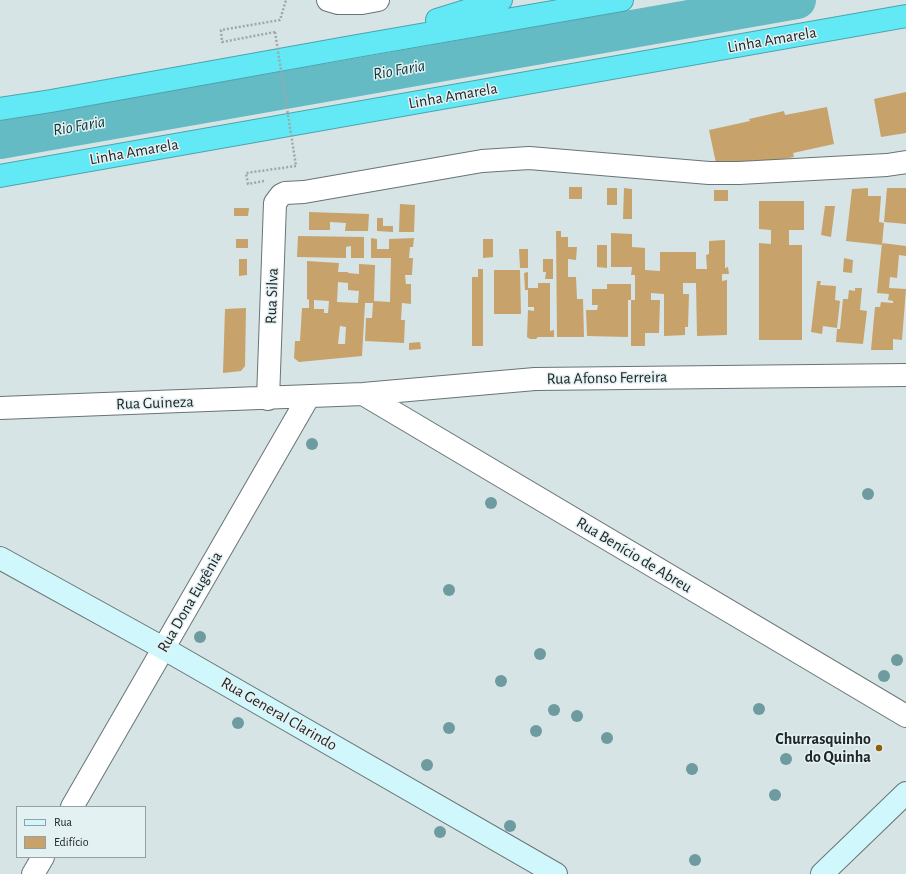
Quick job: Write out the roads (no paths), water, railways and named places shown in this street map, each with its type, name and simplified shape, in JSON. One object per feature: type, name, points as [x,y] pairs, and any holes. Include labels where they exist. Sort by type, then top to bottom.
[{"type":"highway","points":[[357,46],[501,0]]},
{"type":"highway","points":[[0,109],[59,100],[622,0]]},
{"type":"highway","name":"Linha Amarela","points":[[0,176],[906,16]]},
{"type":"street","points":[[328,0],[338,3],[362,3],[378,0]]},
{"type":"street","name":"Rua Silva","points":[[268,398],[275,203],[281,195],[482,161],[521,159],[739,173],[887,166],[906,162]]},
{"type":"street","name":"Rua Afonso Ferreira","points":[[309,396],[363,394],[535,379],[906,375]]},
{"type":"street","name":"Rua Benício de Abreu","points":[[363,394],[906,716]]},
{"type":"street","name":"Rua Guineza","points":[[0,408],[309,396]]},
{"type":"street","name":"Rua Dona Eugênia","points":[[73,806],[309,396]]},
{"type":"street","name":"Rua General Clarindo","points":[[0,558],[163,648],[556,874]]},
{"type":"street","points":[[822,874],[906,793]]},
{"type":"street","points":[[33,874],[42,858]]},
{"type":"waterway","name":"Rio Faria","points":[[0,140],[797,0]]},
{"type":"place","name":"Churrasquinho do Quinha","points":[[879,748]]}]
